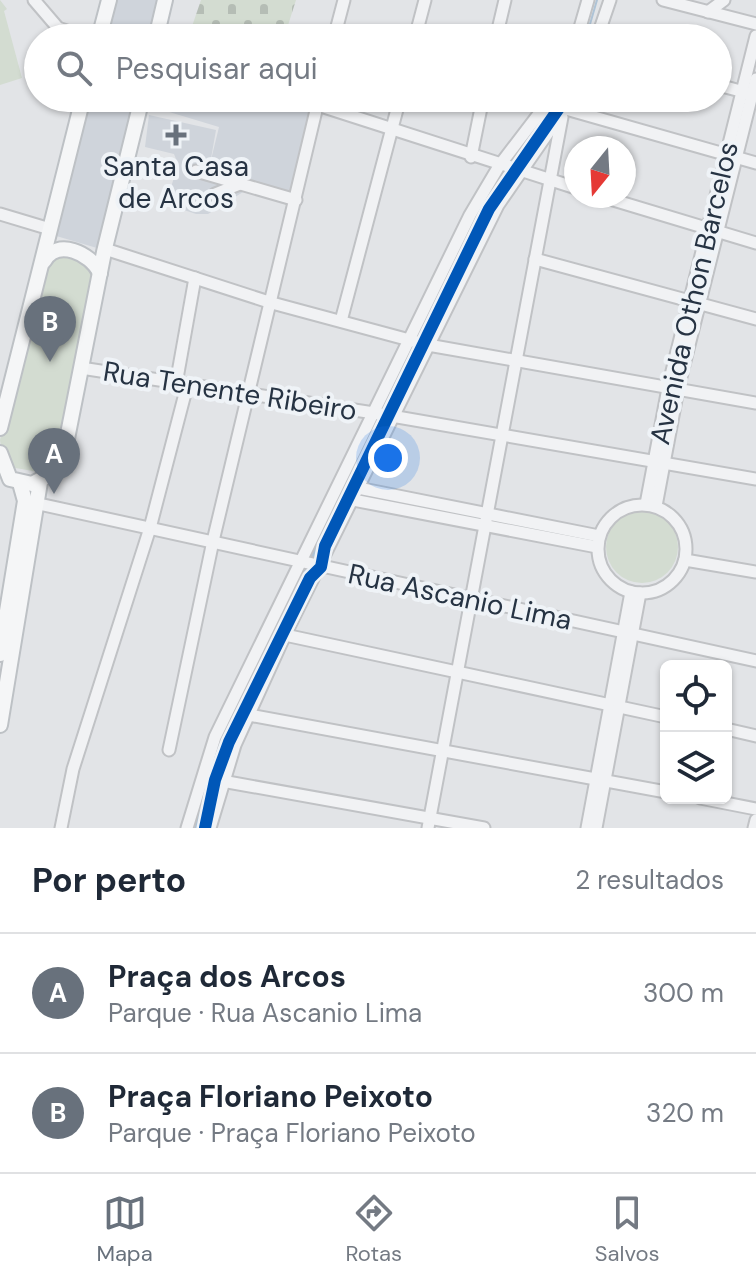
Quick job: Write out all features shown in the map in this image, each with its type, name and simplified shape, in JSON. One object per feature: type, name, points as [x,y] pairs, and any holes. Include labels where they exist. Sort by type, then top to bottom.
[{"type":"main road","points":[[103,24],[109,0]]},
{"type":"main road","points":[[159,24],[165,0]]},
{"type":"main road","points":[[0,428],[2,402],[44,262],[79,112]]},
{"type":"main road","points":[[0,725],[3,654],[30,502],[40,482],[56,469],[64,454],[100,273],[139,112]]},
{"type":"main road","points":[[49,231],[58,244],[93,255],[105,251]]},
{"type":"main road","points":[[44,262],[51,251],[60,248],[88,257],[100,273]]},
{"type":"main road","points":[[0,453],[3,475],[20,483],[40,482]]},
{"type":"main road","points":[[20,483],[30,502]]},
{"type":"street","points":[[34,0],[55,24]]},
{"type":"street","points":[[338,24],[344,0]]},
{"type":"street","points":[[419,24],[425,0]]},
{"type":"street","points":[[499,24],[505,0]]},
{"type":"street","points":[[663,0],[756,24]]},
{"type":"street","points":[[708,12],[724,0]]},
{"type":"street","points":[[581,24],[588,1]]},
{"type":"street","points":[[601,24],[608,3]]},
{"type":"street","name":"Avenida Othon Barcelos","points":[[750,93],[756,36]]},
{"type":"street","name":"Avenida Othon Barcelos","points":[[651,505],[673,388],[711,230],[756,79]]},
{"type":"street","points":[[169,750],[213,541],[316,112]]},
{"type":"street","points":[[344,112],[392,131],[564,185]]},
{"type":"street","points":[[341,321],[397,112]]},
{"type":"street","points":[[471,157],[480,112]]},
{"type":"street","points":[[187,828],[215,737],[408,340],[499,166],[540,112]]},
{"type":"street","points":[[210,828],[222,781],[285,635],[428,345],[498,205],[518,171],[563,112]]},
{"type":"street","points":[[429,823],[513,361],[566,112]]},
{"type":"street","points":[[584,112],[756,163]]},
{"type":"street","points":[[196,171],[296,200]]},
{"type":"street","points":[[215,194],[241,184]]},
{"type":"street","points":[[636,207],[756,243]]},
{"type":"street","points":[[0,214],[49,231]]},
{"type":"street","points":[[105,251],[272,303],[428,345],[756,403]]},
{"type":"street","points":[[535,259],[756,319]]},
{"type":"street","points":[[61,828],[73,769],[150,528],[182,385],[195,278]]},
{"type":"street","name":"Rua Tenente Ribeiro","points":[[81,368],[374,413],[756,479]]},
{"type":"street","points":[[356,494],[598,541]]},
{"type":"street","name":"Rua Ascanio Lima","points":[[30,502],[756,661]]},
{"type":"street","points":[[651,505],[677,522],[687,546],[685,560],[669,585],[636,593],[610,580],[603,570],[598,541],[612,515],[622,509],[651,505]]},
{"type":"street","points":[[685,560],[756,572]]},
{"type":"street","points":[[596,828],[601,779],[636,593]]},
{"type":"street","points":[[285,635],[660,716]]},
{"type":"street","points":[[249,715],[660,791]]},
{"type":"street","points":[[732,730],[756,736]]},
{"type":"street","points":[[587,828],[601,779]]},
{"type":"street","points":[[222,781],[429,823],[484,828]]},
{"type":"street","points":[[731,804],[756,809]]},
{"type":"street","points":[[754,828],[756,820]]},
{"type":"shaded area","points":[[114,0],[162,0],[156,24],[108,24]]},
{"type":"shaded area","points":[[85,112],[133,112],[97,248],[53,235]]},
{"type":"shaded area","points":[[169,112],[314,112],[291,196],[220,176],[221,169],[209,165],[207,174],[292,204],[243,192],[208,214],[196,214],[166,204],[178,164],[174,154],[145,147],[149,115],[216,130],[210,164],[219,127]]},
{"type":"green space","points":[[0,0],[7,9],[4,11],[22,78],[0,85]]},
{"type":"green space","points":[[201,0],[296,0],[288,24],[193,24]]},
{"type":"green space","points":[[55,251],[94,264],[64,453],[50,474],[4,466],[0,440],[44,263]]},
{"type":"green space","points":[[642,511],[662,517],[672,527],[678,547],[672,567],[662,577],[642,583],[622,577],[612,567],[606,547],[612,527],[622,517]]},
{"type":"waterway","points":[[590,24],[597,0]]},
{"type":"waterway","points":[[517,162],[553,112]]},
{"type":"waterway","points":[[421,336],[489,200],[503,180]]},
{"type":"waterway","points":[[386,410],[414,350]]},
{"type":"waterway","points":[[316,557],[378,428]]},
{"type":"waterway","points":[[198,828],[224,746],[307,574]]},
{"type":"cycle path","points":[[205,828],[215,780],[229,742],[310,578],[321,567],[325,546],[489,209],[556,112]]},
{"type":"place","name":"Santa Casa de Arcos","points":[[176,135]]},
{"type":"place","name":"Praça Floriano Peixoto","points":[[50,362]]},
{"type":"place","name":"Praça dos Arcos","points":[[54,494]]}]
